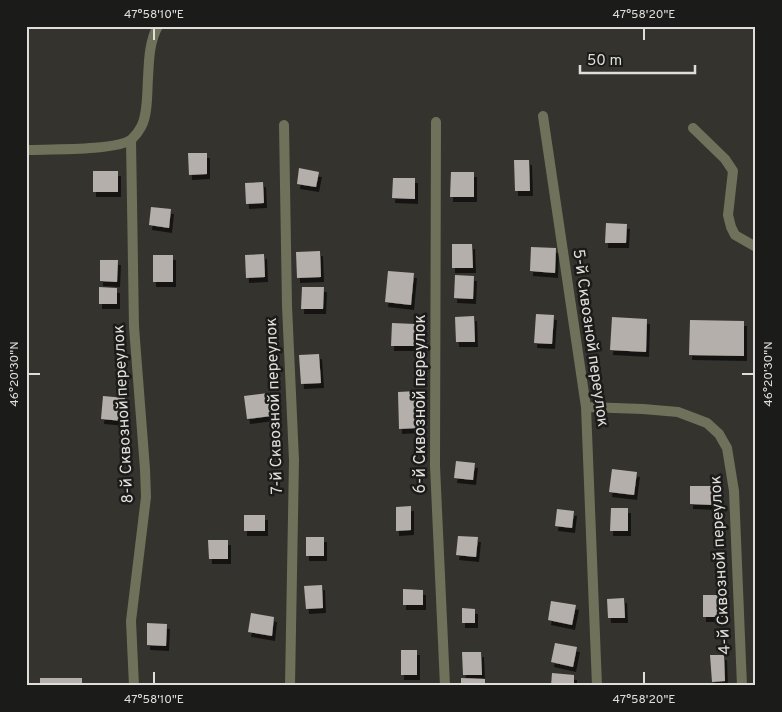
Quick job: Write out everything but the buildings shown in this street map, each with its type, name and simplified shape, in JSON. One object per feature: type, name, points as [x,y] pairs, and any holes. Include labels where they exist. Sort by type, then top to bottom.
[{"type":"street","points":[[26,150],[95,148],[114,146],[131,140],[142,126],[146,108],[149,54],[158,26]]},
{"type":"street","name":"5-й Сквозной переулок","points":[[543,116],[586,407],[598,686]]},
{"type":"street","name":"6-й Сквозной переулок","points":[[436,122],[435,466],[445,686]]},
{"type":"street","name":"7-й Сквозной переулок","points":[[284,125],[287,306],[294,460],[290,686]]},
{"type":"street","points":[[693,128],[725,158],[733,171],[728,215],[731,226],[735,235],[756,247]]},
{"type":"street","name":"8-й Сквозной переулок","points":[[131,140],[134,327],[146,497],[131,621],[134,686]]},
{"type":"street","name":"4-й Сквозной переулок","points":[[586,407],[678,412],[707,423],[723,440],[727,448],[734,491],[742,686]]}]
